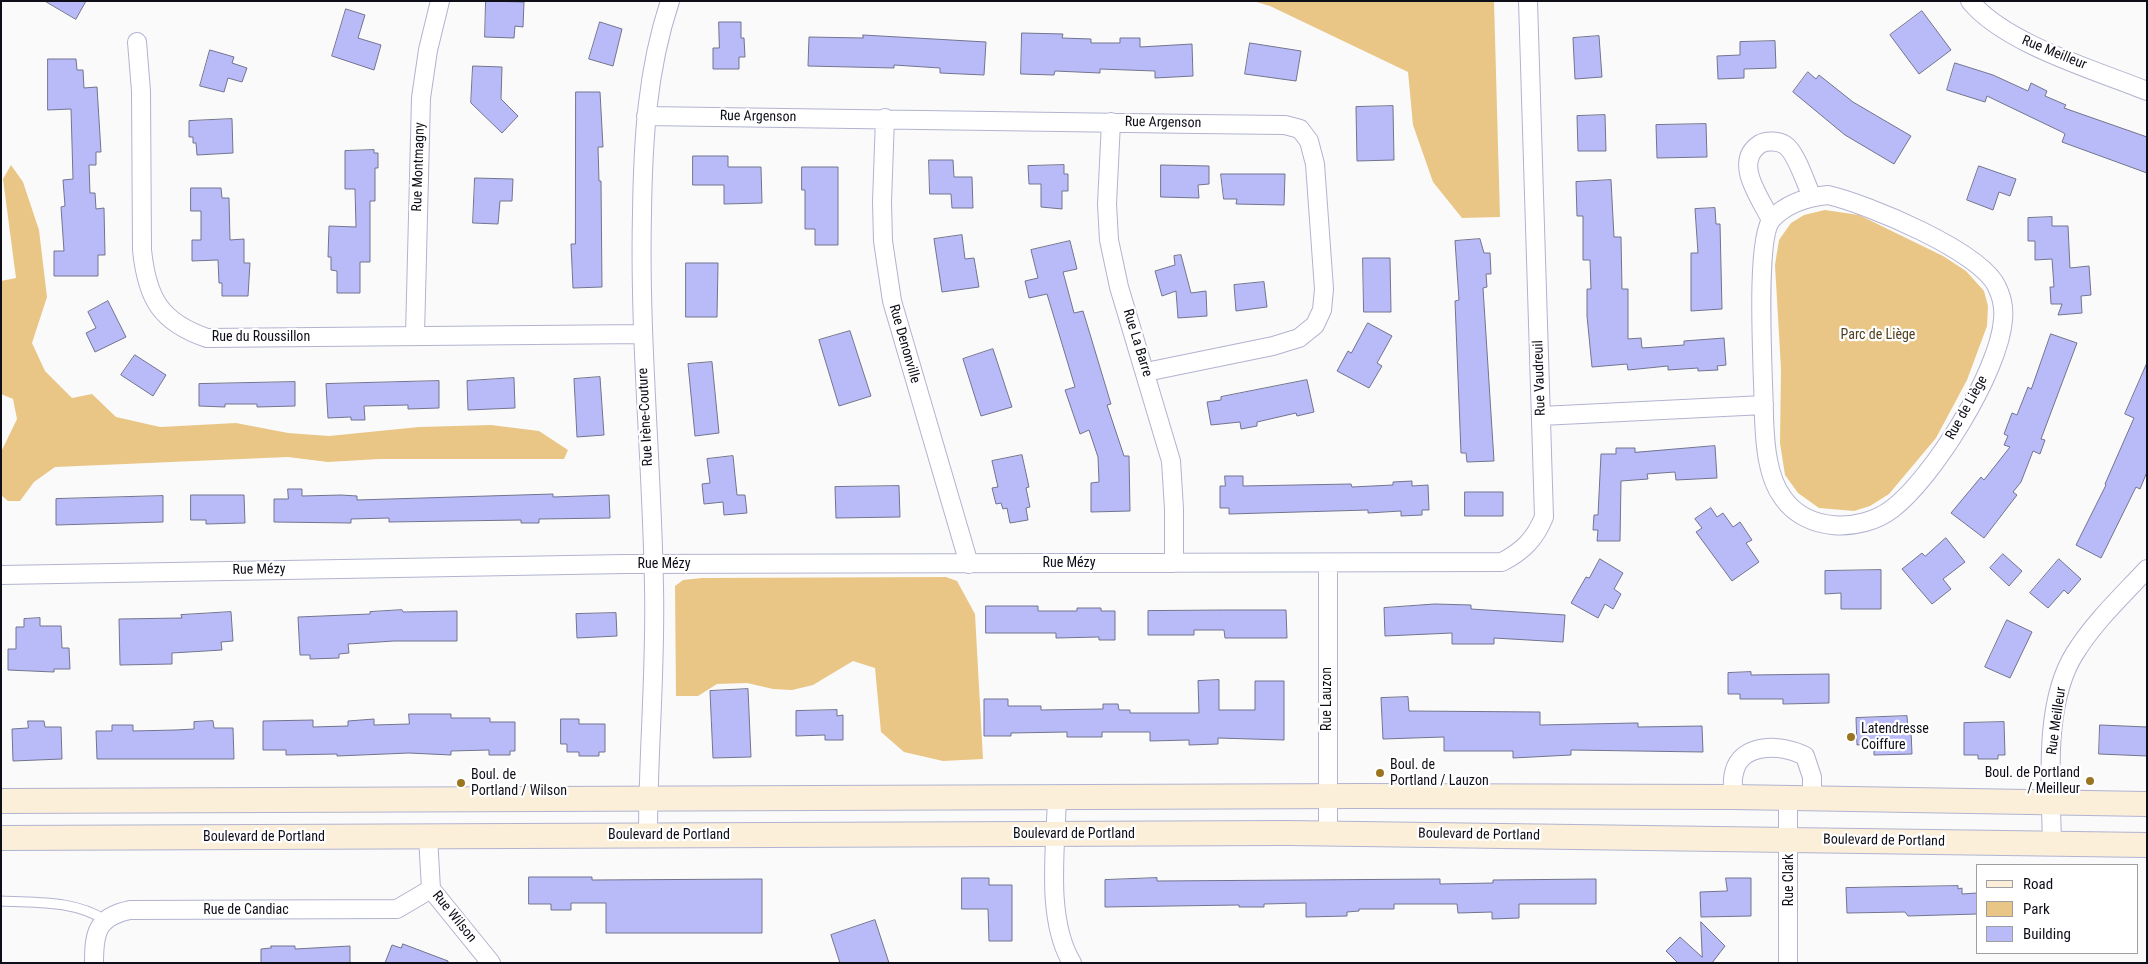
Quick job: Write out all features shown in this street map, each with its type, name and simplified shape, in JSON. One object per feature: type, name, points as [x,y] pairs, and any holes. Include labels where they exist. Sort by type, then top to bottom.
[{"type":"main road","points":[[1,801],[1328,796],[1733,797],[2147,804]]},
{"type":"main road","name":"Boulevard de Portland","points":[[1,838],[1328,834],[2147,845]]},
{"type":"street","name":"Rue Montmagny","points":[[415,335],[421,98],[428,50],[440,1]]},
{"type":"street","name":"Rue Irène-Couture","points":[[648,835],[654,604],[641,257],[646,116],[656,53],[670,1]]},
{"type":"street","name":"Rue Vaudreuil","points":[[1328,564],[1484,564],[1502,562],[1518,554],[1538,533],[1544,517],[1528,1]]},
{"type":"street","name":"Rue Meilleur","points":[[1970,1],[1990,22],[2019,39],[2147,91]]},
{"type":"street","name":"Rue du Roussillon","points":[[137,42],[141,90],[142,250],[145,273],[149,290],[159,308],[171,321],[186,331],[208,338],[643,334]]},
{"type":"street","name":"Rue Argenson","points":[[646,116],[1285,125],[1300,129],[1309,141],[1313,152],[1324,289],[1322,310],[1315,325],[1299,338],[1273,346],[1146,372]]},
{"type":"street","name":"Rue Denonville","points":[[885,118],[883,231],[892,301],[969,564]]},
{"type":"street","name":"Rue La Barre","points":[[1111,122],[1107,204],[1109,240],[1119,287],[1146,372],[1171,461],[1174,509],[1174,563]]},
{"type":"street","points":[[1771,220],[1748,170],[1748,159],[1754,148],[1764,142],[1777,142],[1786,146],[1792,152],[1812,197]]},
{"type":"street","name":"Rue de Liège","points":[[1828,195],[1844,199],[1897,219],[1977,262],[1990,275],[1997,286],[2002,300],[2003,321],[2000,337],[1990,367],[1971,407],[1906,496],[1892,509],[1876,519],[1853,525],[1833,526],[1815,521],[1783,498],[1774,480],[1765,441],[1762,265],[1765,235],[1771,220],[1790,206],[1812,197],[1828,195]]},
{"type":"street","points":[[1541,416],[1764,405]]},
{"type":"street","name":"Rue Mézy","points":[[1,575],[653,564],[1328,564]]},
{"type":"street","name":"Rue Lauzon","points":[[1328,564],[1328,834]]},
{"type":"street","name":"Rue Meilleur","points":[[2052,844],[2051,802],[2054,728],[2063,680],[2074,655],[2091,631],[2147,569]]},
{"type":"street","points":[[1733,797],[1734,773],[1743,757],[1751,751],[1771,748],[1795,751],[1805,756],[1812,777],[1812,798]]},
{"type":"street","points":[[1057,796],[1057,917],[1059,934],[1072,963]]},
{"type":"street","name":"Rue Clark","points":[[1787,961],[1788,798]]},
{"type":"street","name":"Rue Wilson","points":[[428,836],[431,889],[491,963]]},
{"type":"street","name":"Rue de Candiac","points":[[105,920],[114,913],[130,910],[397,908],[431,889]]},
{"type":"street","points":[[94,963],[95,938],[105,920]]},
{"type":"lane","points":[[1,901],[60,904],[90,911],[105,920]]},
{"type":"green space","points":[[1253,1],[1494,1],[1500,217],[1462,218],[1433,182],[1413,125],[1408,72],[1270,6]]},
{"type":"green space","points":[[11,165],[23,182],[39,230],[47,297],[32,343],[45,371],[72,398],[92,394],[116,417],[160,427],[236,423],[288,433],[329,436],[419,427],[491,425],[539,431],[568,450],[564,459],[379,459],[328,462],[288,457],[55,467],[34,482],[20,501],[8,501],[1,495],[1,452],[17,419],[13,399],[1,394],[1,281],[16,278],[3,179]]},
{"type":"green space","name":"Parc de Liège","points":[[1825,210],[1859,215],[1943,256],[1966,271],[1984,291],[1988,306],[1987,326],[1967,380],[1936,438],[1889,494],[1870,506],[1854,511],[1819,508],[1798,493],[1785,475],[1780,443],[1781,369],[1775,265],[1779,240],[1791,223],[1804,215]]},
{"type":"green space","points":[[946,577],[957,581],[975,614],[983,759],[943,761],[904,752],[881,732],[875,668],[853,661],[813,685],[792,690],[773,689],[747,683],[717,684],[698,696],[676,696],[675,586],[683,580],[702,578]]},
{"type":"building","points":[[45,1],[86,1],[76,19]]},
{"type":"building","points":[[486,1],[524,2],[523,27],[515,26],[514,38],[485,37]]},
{"type":"building","points":[[346,9],[365,15],[358,38],[381,45],[374,70],[332,56]]},
{"type":"building","points":[[1922,11],[1951,50],[1919,74],[1890,35]]},
{"type":"building","points":[[600,22],[622,29],[613,66],[589,59]]},
{"type":"building","points":[[719,22],[741,22],[741,38],[744,38],[745,57],[739,57],[739,69],[713,69],[713,48],[719,48]]},
{"type":"building","points":[[1022,33],[1063,34],[1062,38],[1091,39],[1091,43],[1120,43],[1120,38],[1140,38],[1140,47],[1192,44],[1193,76],[1155,78],[1155,71],[1100,69],[1100,73],[1055,71],[1054,75],[1021,74]]},
{"type":"building","points":[[863,35],[986,42],[984,75],[940,73],[940,68],[894,65],[894,68],[808,66],[809,37],[863,38]]},
{"type":"building","points":[[1599,36],[1602,77],[1575,79],[1573,38]]},
{"type":"building","points":[[1775,41],[1776,68],[1744,69],[1744,78],[1718,79],[1717,56],[1740,55],[1740,42]]},
{"type":"building","points":[[1250,43],[1301,51],[1296,81],[1245,74]]},
{"type":"building","points":[[210,50],[234,57],[232,63],[247,68],[242,82],[228,78],[224,92],[200,86]]},
{"type":"building","points":[[48,59],[76,59],[77,70],[83,70],[84,88],[97,87],[101,152],[96,152],[96,165],[89,165],[90,193],[95,193],[96,209],[104,208],[105,255],[98,255],[98,276],[54,276],[54,251],[64,251],[61,207],[65,206],[63,180],[73,179],[71,109],[48,110]]},
{"type":"building","points":[[1955,63],[1993,75],[2028,91],[2031,83],[2047,91],[2045,96],[2066,105],[2064,108],[2147,137],[2147,173],[2062,142],[2065,134],[2062,132],[1987,96],[1985,102],[1947,90]]},
{"type":"building","points":[[473,66],[502,67],[501,99],[518,116],[502,133],[471,103]]},
{"type":"building","points":[[1808,72],[1816,79],[1819,75],[1853,102],[1911,136],[1894,164],[1845,135],[1793,92]]},
{"type":"building","points":[[576,92],[600,92],[603,147],[598,147],[599,181],[601,181],[602,287],[573,288],[571,244],[575,244]]},
{"type":"building","points":[[1393,106],[1394,160],[1357,161],[1356,107]]},
{"type":"building","points":[[1605,115],[1606,151],[1578,151],[1577,116]]},
{"type":"building","points":[[232,119],[233,153],[197,155],[196,143],[193,143],[193,137],[189,137],[189,121]]},
{"type":"building","points":[[1706,124],[1707,157],[1657,158],[1656,125]]},
{"type":"building","points":[[374,150],[374,153],[378,153],[378,168],[375,168],[375,201],[370,201],[370,262],[360,262],[360,293],[337,293],[337,271],[331,270],[331,257],[328,257],[329,226],[356,227],[355,189],[345,189],[345,151]]},
{"type":"building","points":[[693,156],[728,156],[728,167],[761,167],[762,203],[724,204],[724,185],[693,185]]},
{"type":"building","points":[[929,160],[953,160],[954,177],[972,177],[973,208],[952,208],[951,194],[930,194]]},
{"type":"building","points":[[1064,165],[1064,174],[1068,174],[1068,191],[1062,191],[1062,209],[1041,207],[1041,184],[1029,184],[1028,166]]},
{"type":"building","points":[[1161,165],[1209,166],[1209,184],[1198,185],[1199,198],[1161,197]]},
{"type":"building","points":[[1979,166],[2016,179],[2010,196],[1999,192],[1993,210],[1967,200]]},
{"type":"building","points":[[802,167],[838,167],[838,245],[815,245],[815,229],[805,229],[805,190],[802,190]]},
{"type":"building","points":[[1221,174],[1285,174],[1284,205],[1236,204],[1237,199],[1224,199]]},
{"type":"building","points":[[475,178],[513,179],[512,201],[500,201],[498,224],[473,223]]},
{"type":"building","points":[[1611,180],[1614,237],[1621,237],[1622,289],[1628,289],[1628,339],[1641,338],[1642,348],[1684,345],[1684,341],[1724,338],[1726,365],[1717,366],[1718,370],[1698,371],[1698,368],[1668,370],[1668,366],[1628,370],[1627,364],[1592,367],[1587,316],[1587,289],[1591,289],[1590,260],[1583,260],[1583,216],[1577,216],[1576,182]]},
{"type":"building","points":[[191,188],[221,188],[222,198],[229,198],[230,240],[244,239],[244,263],[250,263],[248,296],[222,296],[222,283],[219,283],[218,260],[192,261],[192,240],[201,240],[201,211],[191,211]]},
{"type":"building","points":[[1715,208],[1716,224],[1720,224],[1722,309],[1691,311],[1691,253],[1698,253],[1695,209]]},
{"type":"building","points":[[2052,217],[2052,226],[2068,226],[2070,268],[2089,266],[2091,295],[2081,296],[2082,313],[2058,315],[2062,304],[2051,304],[2050,287],[2054,287],[2052,259],[2035,260],[2035,241],[2028,241],[2028,218]]},
{"type":"building","points":[[962,235],[965,259],[974,258],[979,287],[942,292],[934,239]]},
{"type":"building","points":[[1480,239],[1484,253],[1490,253],[1491,274],[1486,274],[1487,287],[1483,288],[1494,461],[1467,462],[1466,453],[1461,453],[1455,301],[1459,300],[1455,241]]},
{"type":"building","points":[[1070,241],[1077,269],[1063,272],[1074,313],[1083,311],[1111,404],[1107,405],[1124,456],[1129,456],[1130,511],[1091,512],[1091,483],[1099,482],[1098,457],[1089,430],[1080,434],[1065,390],[1075,387],[1047,294],[1029,298],[1025,281],[1038,278],[1031,250]]},
{"type":"building","points":[[1181,255],[1191,293],[1206,291],[1207,316],[1178,318],[1176,291],[1162,296],[1155,271],[1175,265],[1174,256]]},
{"type":"building","points":[[1363,258],[1390,258],[1391,312],[1364,312]]},
{"type":"building","points":[[686,263],[718,263],[717,317],[686,317]]},
{"type":"building","points":[[1264,282],[1267,307],[1236,311],[1234,285]]},
{"type":"building","points":[[108,301],[126,337],[95,352],[86,333],[96,328],[88,312]]},
{"type":"building","points":[[1368,323],[1392,336],[1377,363],[1382,366],[1369,388],[1337,371],[1348,351],[1351,353]]},
{"type":"building","points":[[850,331],[871,396],[839,406],[819,340]]},
{"type":"building","points":[[2051,334],[2077,343],[2041,439],[2045,440],[2040,454],[2033,451],[2021,482],[2013,492],[2017,495],[1984,538],[1951,513],[1981,477],[1984,480],[2010,447],[2004,445],[2008,436],[2004,434],[2012,413],[2017,415],[2028,387],[2031,389]]},
{"type":"building","points":[[993,349],[1012,407],[981,416],[963,359]]},
{"type":"building","points":[[135,355],[166,375],[153,396],[121,375]]},
{"type":"building","points":[[712,362],[719,433],[695,436],[688,364]]},
{"type":"building","points":[[2147,363],[2147,472],[2140,489],[2136,487],[2101,558],[2076,545],[2106,485],[2134,418],[2125,414]]},
{"type":"building","points":[[600,377],[604,435],[577,437],[574,379]]},
{"type":"building","points":[[514,378],[515,408],[468,410],[467,381]]},
{"type":"building","points":[[1307,380],[1314,412],[1297,416],[1296,413],[1257,422],[1257,426],[1241,429],[1240,422],[1211,425],[1207,402],[1221,400],[1221,397]]},
{"type":"building","points":[[439,381],[439,408],[408,409],[408,405],[364,406],[365,420],[351,420],[351,417],[328,418],[326,384]]},
{"type":"building","points":[[295,382],[295,406],[257,407],[257,404],[225,404],[225,407],[199,406],[199,384]]},
{"type":"building","points":[[1715,446],[1717,478],[1676,480],[1675,472],[1647,474],[1648,479],[1621,481],[1620,541],[1597,541],[1598,530],[1593,530],[1594,515],[1598,515],[1601,454],[1616,454],[1616,448],[1635,448],[1635,452]]},
{"type":"building","points":[[1022,455],[1029,487],[1026,488],[1030,507],[1026,508],[1028,520],[1010,523],[1007,508],[1003,509],[1001,503],[996,504],[992,488],[998,487],[992,461]]},
{"type":"building","points":[[733,456],[737,495],[745,495],[747,513],[724,515],[723,502],[704,504],[702,484],[710,483],[707,459]]},
{"type":"building","points":[[1225,476],[1243,476],[1243,486],[1351,484],[1352,487],[1393,485],[1393,482],[1412,481],[1412,486],[1428,485],[1429,510],[1422,510],[1422,515],[1401,516],[1401,511],[1368,513],[1368,510],[1229,514],[1229,508],[1220,508],[1220,486],[1225,486]]},
{"type":"building","points":[[899,486],[900,517],[836,518],[835,487]]},
{"type":"building","points":[[288,489],[302,489],[302,496],[357,496],[357,500],[553,494],[553,497],[609,495],[610,518],[539,519],[539,523],[521,523],[521,520],[389,522],[389,518],[351,519],[351,523],[274,522],[274,499],[288,499]]},
{"type":"building","points":[[1465,492],[1503,492],[1503,516],[1465,516]]},
{"type":"building","points":[[191,495],[244,495],[245,523],[206,524],[206,520],[191,520]]},
{"type":"building","points":[[163,496],[163,522],[56,525],[56,499]]},
{"type":"building","points":[[1711,508],[1717,517],[1723,513],[1733,527],[1740,522],[1752,540],[1746,543],[1759,562],[1732,581],[1696,532],[1702,528],[1695,519]]},
{"type":"building","points":[[1946,538],[1965,562],[1943,579],[1951,589],[1932,604],[1902,569],[1922,553],[1925,556]]},
{"type":"building","points":[[2003,554],[2022,571],[2009,586],[1990,568]]},
{"type":"building","points":[[1600,559],[1623,573],[1614,589],[1621,594],[1613,609],[1605,604],[1598,618],[1571,603],[1586,577],[1589,578]]},
{"type":"building","points":[[2059,559],[2081,579],[2068,594],[2064,590],[2048,608],[2030,593]]},
{"type":"building","points":[[1881,570],[1881,609],[1841,609],[1841,593],[1825,594],[1825,571]]},
{"type":"building","points":[[1435,604],[1471,605],[1471,609],[1565,615],[1563,642],[1494,638],[1494,644],[1452,644],[1452,633],[1385,636],[1384,608]]},
{"type":"building","points":[[986,606],[1038,606],[1038,611],[1077,611],[1077,608],[1101,608],[1101,611],[1115,611],[1115,640],[1099,640],[1099,637],[1056,638],[1056,633],[986,633]]},
{"type":"building","points":[[402,610],[403,612],[457,611],[457,641],[394,641],[348,644],[349,653],[339,654],[339,658],[310,659],[310,655],[300,655],[298,617],[370,614],[370,612]]},
{"type":"building","points":[[1286,610],[1287,638],[1225,638],[1224,630],[1194,630],[1194,635],[1148,635],[1148,611]]},
{"type":"building","points":[[231,612],[233,641],[221,642],[222,650],[172,653],[172,664],[120,665],[119,619],[182,618],[181,615]]},
{"type":"building","points":[[616,613],[617,636],[577,638],[576,614]]},
{"type":"building","points":[[40,618],[40,626],[61,626],[62,648],[69,648],[70,669],[54,669],[54,672],[8,670],[8,649],[16,649],[16,627],[24,627],[24,619]]},
{"type":"building","points":[[2007,620],[2032,632],[2010,678],[1985,667]]},
{"type":"building","points":[[1751,672],[1751,675],[1829,674],[1829,703],[1783,704],[1783,699],[1740,699],[1740,694],[1728,694],[1728,673]]},
{"type":"building","points":[[1219,680],[1219,710],[1255,710],[1255,681],[1284,681],[1284,740],[1218,738],[1218,744],[1189,745],[1189,740],[1150,741],[1150,732],[1102,732],[1102,737],[1067,737],[1067,732],[1011,733],[1011,736],[984,736],[984,699],[1008,699],[1008,706],[1041,706],[1041,710],[1103,709],[1103,704],[1118,704],[1119,710],[1130,710],[1130,713],[1199,713],[1198,681]]},
{"type":"building","points":[[748,689],[751,757],[713,758],[710,691]]},
{"type":"building","points":[[1408,697],[1409,711],[1540,712],[1540,725],[1638,723],[1638,727],[1702,726],[1703,752],[1571,750],[1571,755],[1513,758],[1513,751],[1444,751],[1444,737],[1383,739],[1381,698]]},
{"type":"building","points":[[837,710],[837,716],[843,715],[843,740],[825,740],[825,735],[796,736],[796,711]]},
{"type":"building","points":[[409,714],[451,714],[451,718],[490,718],[490,722],[515,722],[515,751],[510,751],[510,755],[489,755],[489,750],[451,751],[451,755],[409,753],[337,756],[337,754],[286,755],[286,750],[263,750],[263,721],[313,720],[313,727],[348,726],[348,721],[374,719],[374,725],[409,724]]},
{"type":"building","points":[[1907,716],[1908,730],[1911,730],[1912,754],[1874,755],[1874,744],[1857,745],[1856,718]]},
{"type":"building","points":[[561,719],[579,719],[579,724],[605,724],[605,752],[599,752],[599,756],[579,756],[579,752],[567,752],[567,744],[561,744]]},
{"type":"building","points":[[28,721],[44,721],[45,727],[61,727],[62,759],[13,761],[12,729],[28,728]]},
{"type":"building","points":[[213,721],[214,728],[233,728],[234,759],[97,759],[96,731],[112,731],[112,725],[133,725],[133,731],[176,730],[194,729],[194,722]]},
{"type":"building","points":[[2004,722],[2005,755],[1998,755],[1998,759],[1978,759],[1978,755],[1964,755],[1964,723]]},
{"type":"building","points":[[2100,725],[2147,727],[2147,756],[2099,754]]},
{"type":"building","points":[[529,877],[592,877],[592,880],[762,879],[762,933],[606,933],[606,903],[571,903],[571,910],[551,910],[551,904],[529,904]]},
{"type":"building","points":[[962,878],[989,878],[989,885],[1012,885],[1012,941],[989,941],[988,909],[962,909]]},
{"type":"building","points":[[1157,878],[1157,881],[1440,879],[1440,884],[1493,883],[1493,880],[1596,879],[1596,904],[1519,904],[1519,918],[1492,919],[1492,912],[1458,913],[1457,904],[1394,904],[1394,909],[1359,909],[1359,911],[1347,912],[1347,916],[1306,917],[1306,903],[1264,904],[1264,907],[1239,907],[1239,905],[1105,907],[1105,880]]},
{"type":"building","points":[[1726,878],[1751,878],[1751,916],[1701,917],[1700,892],[1727,891]]},
{"type":"building","points":[[1958,886],[1958,889],[1962,888],[1962,894],[1976,893],[1976,914],[1908,916],[1905,912],[1847,913],[1846,888]]},
{"type":"building","points":[[875,920],[889,963],[840,963],[831,935]]},
{"type":"building","points":[[1701,922],[1725,946],[1712,963],[1678,963],[1666,951],[1680,937],[1702,957]]},
{"type":"building","points":[[403,944],[448,961],[448,963],[385,963],[392,945],[401,948]]},
{"type":"building","points":[[271,946],[295,946],[295,949],[350,946],[350,963],[261,963],[261,949],[271,948]]},
{"type":"place","name":"Latendresse Coiffure","points":[[1851,737]]},
{"type":"place","name":"Boul. de Portland / Lauzon","points":[[1380,773]]},
{"type":"place","name":"Boul. de Portland / Meilleur","points":[[2090,781]]},
{"type":"place","name":"Boul. de Portland / Wilson","points":[[461,783]]}]
